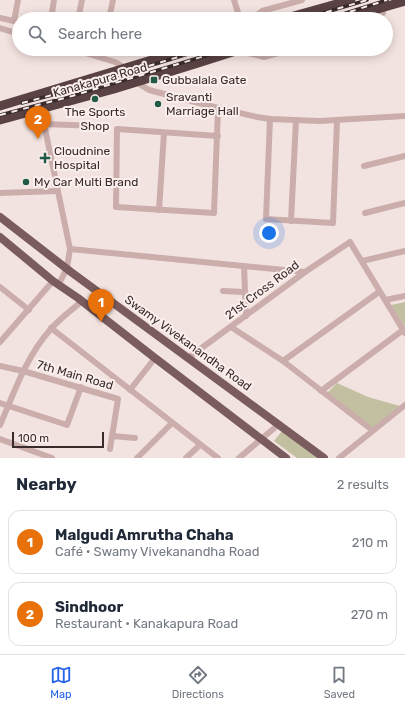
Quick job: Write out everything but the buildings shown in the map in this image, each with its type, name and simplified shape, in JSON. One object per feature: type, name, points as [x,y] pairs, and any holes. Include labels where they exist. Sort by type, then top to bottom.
[{"type":"highway","points":[[308,12],[351,0]]},
{"type":"highway","points":[[368,12],[405,1]]},
{"type":"highway","name":"Kanakapura Road","points":[[0,106],[166,56]]},
{"type":"highway","name":"Kanakapura Road","points":[[0,120],[40,110],[220,56]]},
{"type":"main road","name":"Swamy Vivekanandha Road","points":[[0,217],[324,458]]},
{"type":"main road","points":[[0,238],[154,358],[286,458]]},
{"type":"street","points":[[16,12],[18,0]]},
{"type":"street","points":[[52,12],[54,0]]},
{"type":"street","points":[[79,12],[82,0]]},
{"type":"street","points":[[110,12],[113,0]]},
{"type":"street","points":[[234,0],[238,12]]},
{"type":"street","points":[[262,12],[302,0]]},
{"type":"street","points":[[382,8],[383,12]]},
{"type":"street","points":[[0,18],[12,21]]},
{"type":"street","points":[[0,28],[12,32]]},
{"type":"street","points":[[95,56],[115,62],[127,68],[136,82],[149,90],[218,108],[270,119],[337,121],[405,116]]},
{"type":"street","points":[[218,108],[218,136],[214,213],[116,207],[117,129],[218,136]]},
{"type":"street","points":[[0,342],[28,310],[56,282],[67,268],[70,249],[40,110]]},
{"type":"street","points":[[270,119],[266,219],[333,223],[337,121]]},
{"type":"street","points":[[292,221],[296,120]]},
{"type":"street","points":[[44,124],[96,126]]},
{"type":"street","points":[[160,210],[164,133]]},
{"type":"street","points":[[364,166],[405,156]]},
{"type":"street","points":[[0,193],[57,191]]},
{"type":"street","points":[[365,214],[405,203]]},
{"type":"street","name":"21st Cross Road","points":[[188,358],[305,272],[350,242],[362,261]]},
{"type":"street","points":[[70,249],[305,272]]},
{"type":"street","points":[[321,390],[404,331],[379,292],[362,261],[405,251]]},
{"type":"street","points":[[244,266],[246,316]]},
{"type":"street","points":[[0,287],[28,310]]},
{"type":"street","points":[[223,291],[245,292]]},
{"type":"street","points":[[283,361],[379,292]]},
{"type":"street","points":[[385,300],[405,296]]},
{"type":"street","points":[[0,425],[23,371],[43,338],[51,328],[82,301]]},
{"type":"street","points":[[231,327],[283,361],[372,430]]},
{"type":"street","points":[[51,328],[218,458]]},
{"type":"street","points":[[0,331],[6,336]]},
{"type":"street","points":[[130,390],[154,358]]},
{"type":"street","name":"7th Main Road","points":[[0,366],[81,387],[118,399],[110,450]]},
{"type":"street","points":[[0,403],[67,425],[81,387]]},
{"type":"street","points":[[338,458],[405,405]]},
{"type":"street","points":[[137,458],[172,423]]},
{"type":"street","points":[[240,458],[279,424]]},
{"type":"street","points":[[112,436],[135,438]]},
{"type":"street","points":[[0,439],[52,458]]},
{"type":"street","points":[[186,458],[200,444]]},
{"type":"shaded area","points":[[405,302],[405,327],[391,305]]},
{"type":"shaded area","points":[[337,383],[368,397],[400,406],[373,428],[327,393]]},
{"type":"shaded area","points":[[282,431],[318,458],[297,458],[274,441]]},
{"type":"railway","points":[[327,12],[367,0]]},
{"type":"railway","points":[[349,12],[387,0]]},
{"type":"railway","points":[[22,103],[71,90],[181,56]]},
{"type":"railway","points":[[0,115],[72,96],[205,56]]},
{"type":"place","name":"Gubbalala Gate","points":[[154,80]]},
{"type":"place","name":"The Sports Shop","points":[[95,99]]},
{"type":"place","name":"Sravanti Marriage Hall","points":[[158,104]]},
{"type":"place","name":"Sindhoor","points":[[38,139]]},
{"type":"place","name":"Cloudnine Hospital","points":[[45,158]]},
{"type":"place","name":"My Car Multi Brand","points":[[26,182]]},
{"type":"place","name":"Malgudi Amrutha Chaha","points":[[101,322]]}]
